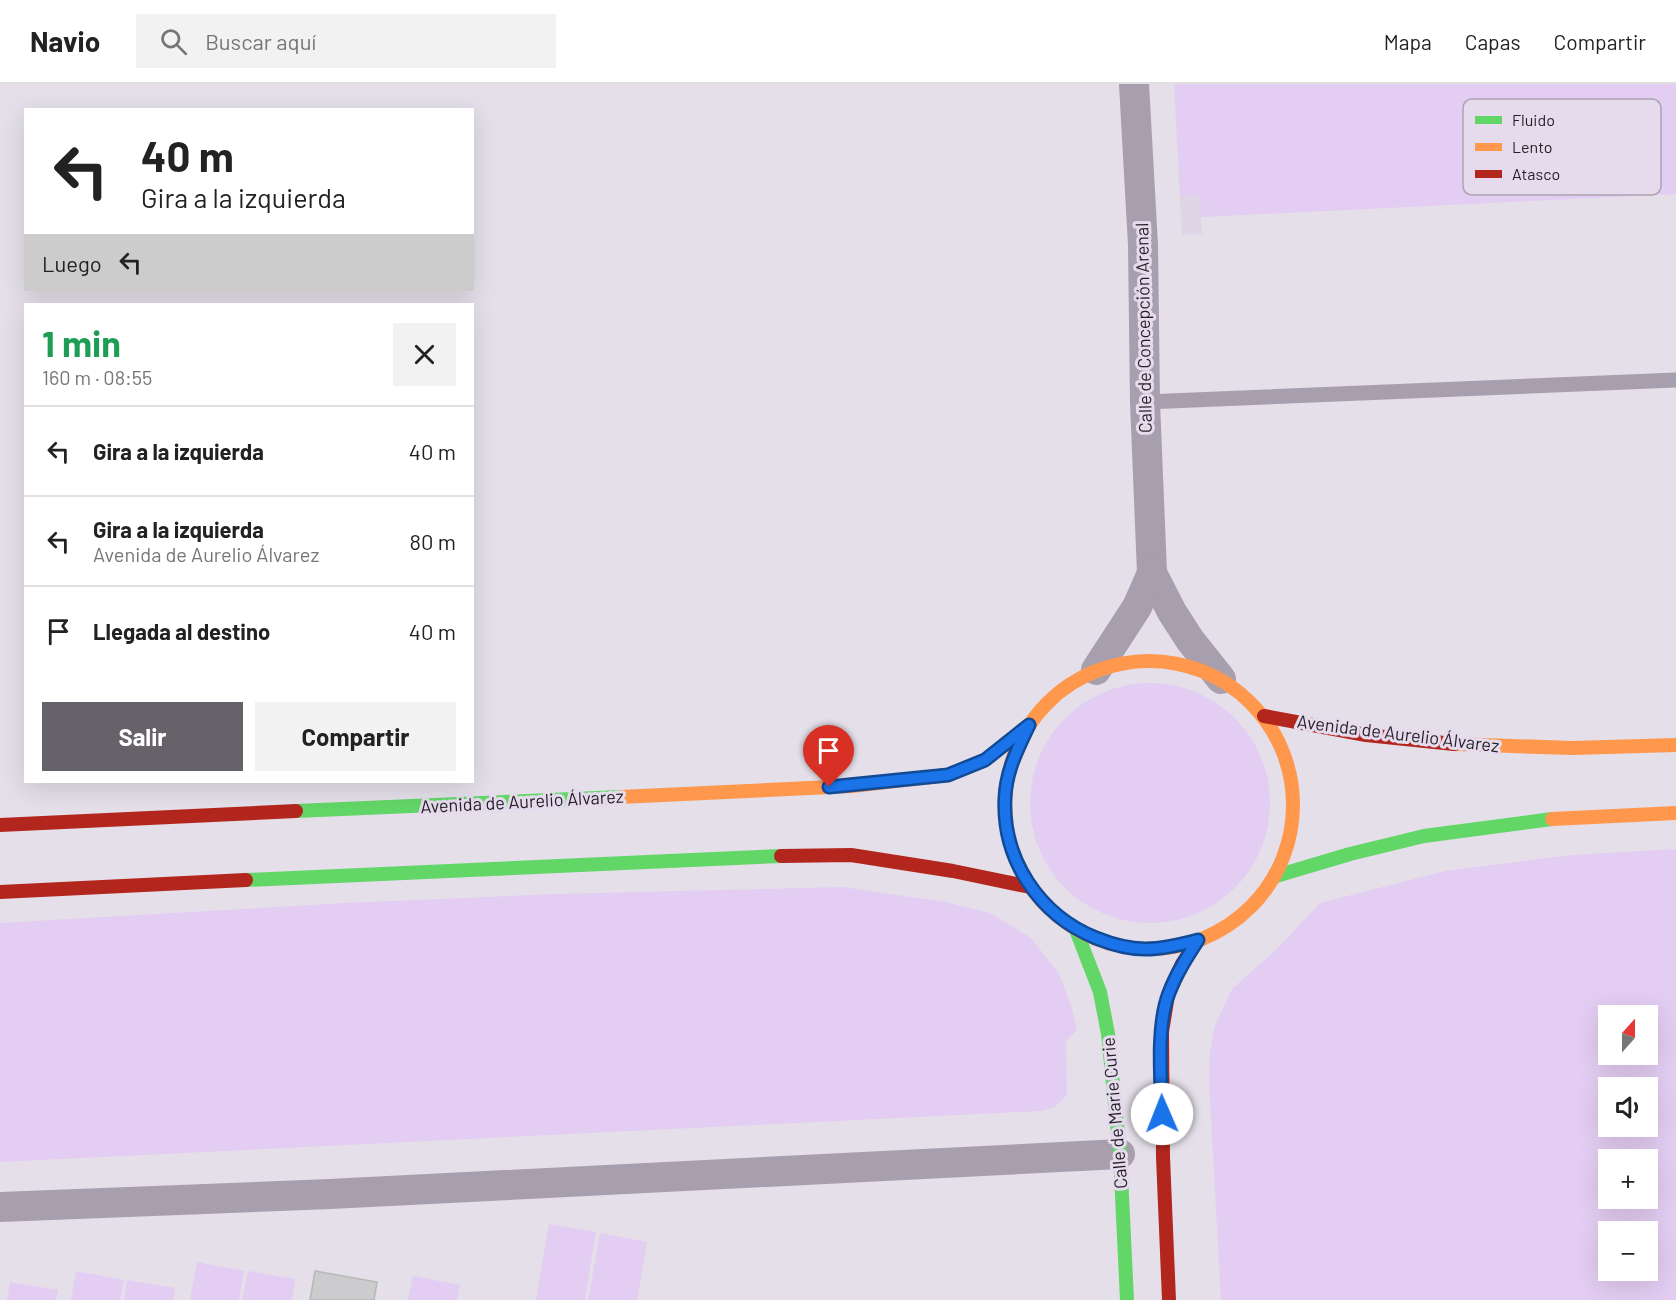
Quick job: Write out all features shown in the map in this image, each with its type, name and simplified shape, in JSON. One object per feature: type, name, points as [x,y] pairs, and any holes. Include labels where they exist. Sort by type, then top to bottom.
[{"type":"main road","points":[[1141,660],[1184,664],[1221,679],[1241,692],[1264,716],[1284,752],[1294,793],[1291,835],[1276,876],[1250,909],[1226,928],[1198,940],[1173,947],[1142,949],[1112,944],[1076,930],[1044,903],[1030,887],[1016,862],[1008,836],[1005,798],[1011,761],[1029,725],[1056,694],[1096,670],[1141,660]]},
{"type":"main road","name":"Avenida de Aurelio Álvarez","points":[[1264,716],[1347,732],[1470,747],[1598,749],[1676,745]]},
{"type":"main road","name":"Avenida de Aurelio Álvarez","points":[[0,825],[852,786],[948,775],[985,760],[1029,725]]},
{"type":"main road","points":[[1276,876],[1350,854],[1424,836],[1555,819],[1676,813]]},
{"type":"main road","points":[[0,892],[764,856],[851,855],[953,871],[1030,887]]},
{"type":"main road","name":"Calle de Marie Curie","points":[[1076,930],[1102,1003],[1109,1043],[1120,1154],[1127,1300]]},
{"type":"main road","points":[[1169,1300],[1163,1157],[1162,1032],[1168,995],[1182,964],[1198,940]]},
{"type":"street","name":"Calle de Concepción Arenal","points":[[1134,84],[1143,245],[1145,402],[1152,573],[1172,612],[1190,640],[1221,679]]},
{"type":"street","name":"Calle de Concepción Arenal","points":[[1096,670],[1137,607],[1152,573]]},
{"type":"street","points":[[0,1207],[330,1194],[1120,1154]]},
{"type":"lane","points":[[1145,402],[1676,380]]},
{"type":"shaded area","points":[[1174,84],[1676,84],[1676,194],[1661,195],[1661,99],[1463,99],[1463,195],[1655,195],[1201,217],[1200,196],[1180,197]]},
{"type":"shaded area","points":[[1200,196],[1202,234],[1182,235],[1180,197]]},
{"type":"shaded area","points":[[1138,683],[1162,683],[1185,688],[1207,697],[1235,718],[1250,736],[1261,757],[1268,780],[1270,803],[1268,826],[1261,849],[1250,870],[1235,888],[1207,909],[1185,918],[1162,923],[1138,923],[1115,918],[1093,909],[1074,896],[1057,879],[1044,860],[1035,838],[1030,815],[1030,791],[1035,768],[1044,746],[1057,727],[1074,710],[1093,697],[1115,688]]},
{"type":"shaded area","points":[[1676,849],[1676,1300],[1221,1300],[1209,1083],[1210,1051],[1215,1026],[1232,989],[1278,948],[1320,903],[1446,871],[1572,855]]},
{"type":"shaded area","points":[[842,887],[945,902],[990,913],[1031,938],[1059,974],[1072,1008],[1077,1030],[1066,1041],[1067,1095],[1055,1107],[1040,1111],[0,1162],[0,923],[345,903],[555,894]]},
{"type":"shaded area","points":[[549,1224],[596,1232],[585,1300],[536,1300]]},
{"type":"shaded area","points":[[600,1233],[647,1242],[637,1300],[588,1300]]},
{"type":"shaded area","points":[[197,1262],[244,1271],[239,1300],[190,1300]]},
{"type":"shaded area","points":[[76,1271],[124,1280],[120,1300],[71,1300]]},
{"type":"shaded area","points":[[248,1271],[295,1279],[292,1300],[242,1300]]},
{"type":"shaded area","points":[[413,1276],[460,1285],[457,1300],[408,1300]]},
{"type":"shaded area","points":[[127,1280],[175,1288],[173,1300],[124,1300]]},
{"type":"shaded area","points":[[10,1282],[58,1290],[56,1300],[7,1300]]},
{"type":"building","points":[[315,1271],[377,1282],[374,1300],[310,1300]]},
{"type":"traffic: fast","points":[[296,811],[620,797]]},
{"type":"traffic: fast","points":[[1276,876],[1350,854],[1424,836],[1552,819]]},
{"type":"traffic: fast","points":[[246,880],[781,856]]},
{"type":"traffic: fast","points":[[1076,930],[1100,992],[1108,1034],[1120,1154],[1127,1300]]},
{"type":"traffic: slow","points":[[1149,661],[1177,664],[1204,672],[1229,685],[1251,703],[1269,725],[1282,750],[1290,777],[1293,805],[1290,833],[1282,860],[1269,885],[1251,907],[1229,925],[1204,938],[1177,946],[1149,949],[1121,946],[1094,938],[1069,925],[1047,907],[1029,885],[1016,860],[1008,833],[1005,805],[1008,777],[1016,750],[1029,725],[1047,703],[1069,685],[1094,672],[1121,664],[1149,661]]},
{"type":"traffic: slow","points":[[620,797],[852,786],[948,775],[985,760],[1029,725]]},
{"type":"traffic: slow","points":[[1454,744],[1572,748],[1676,745]]},
{"type":"traffic: slow","points":[[1552,819],[1676,813]]},
{"type":"traffic: jam","points":[[1264,716],[1366,735],[1454,744]]},
{"type":"traffic: jam","points":[[0,825],[296,811]]},
{"type":"traffic: jam","points":[[781,856],[851,855],[953,871],[1030,887]]},
{"type":"traffic: jam","points":[[0,892],[246,880]]},
{"type":"traffic: jam","points":[[1169,1300],[1163,1157],[1162,1032],[1168,995],[1182,964],[1198,940]]},
{"type":"route","points":[[829,787],[948,775],[985,760],[1029,725],[1011,761],[1005,798],[1008,836],[1016,862],[1030,887],[1044,903],[1076,930],[1112,944],[1142,949],[1173,947],[1198,940],[1182,964],[1168,995],[1161,1051],[1162,1114]]}]
